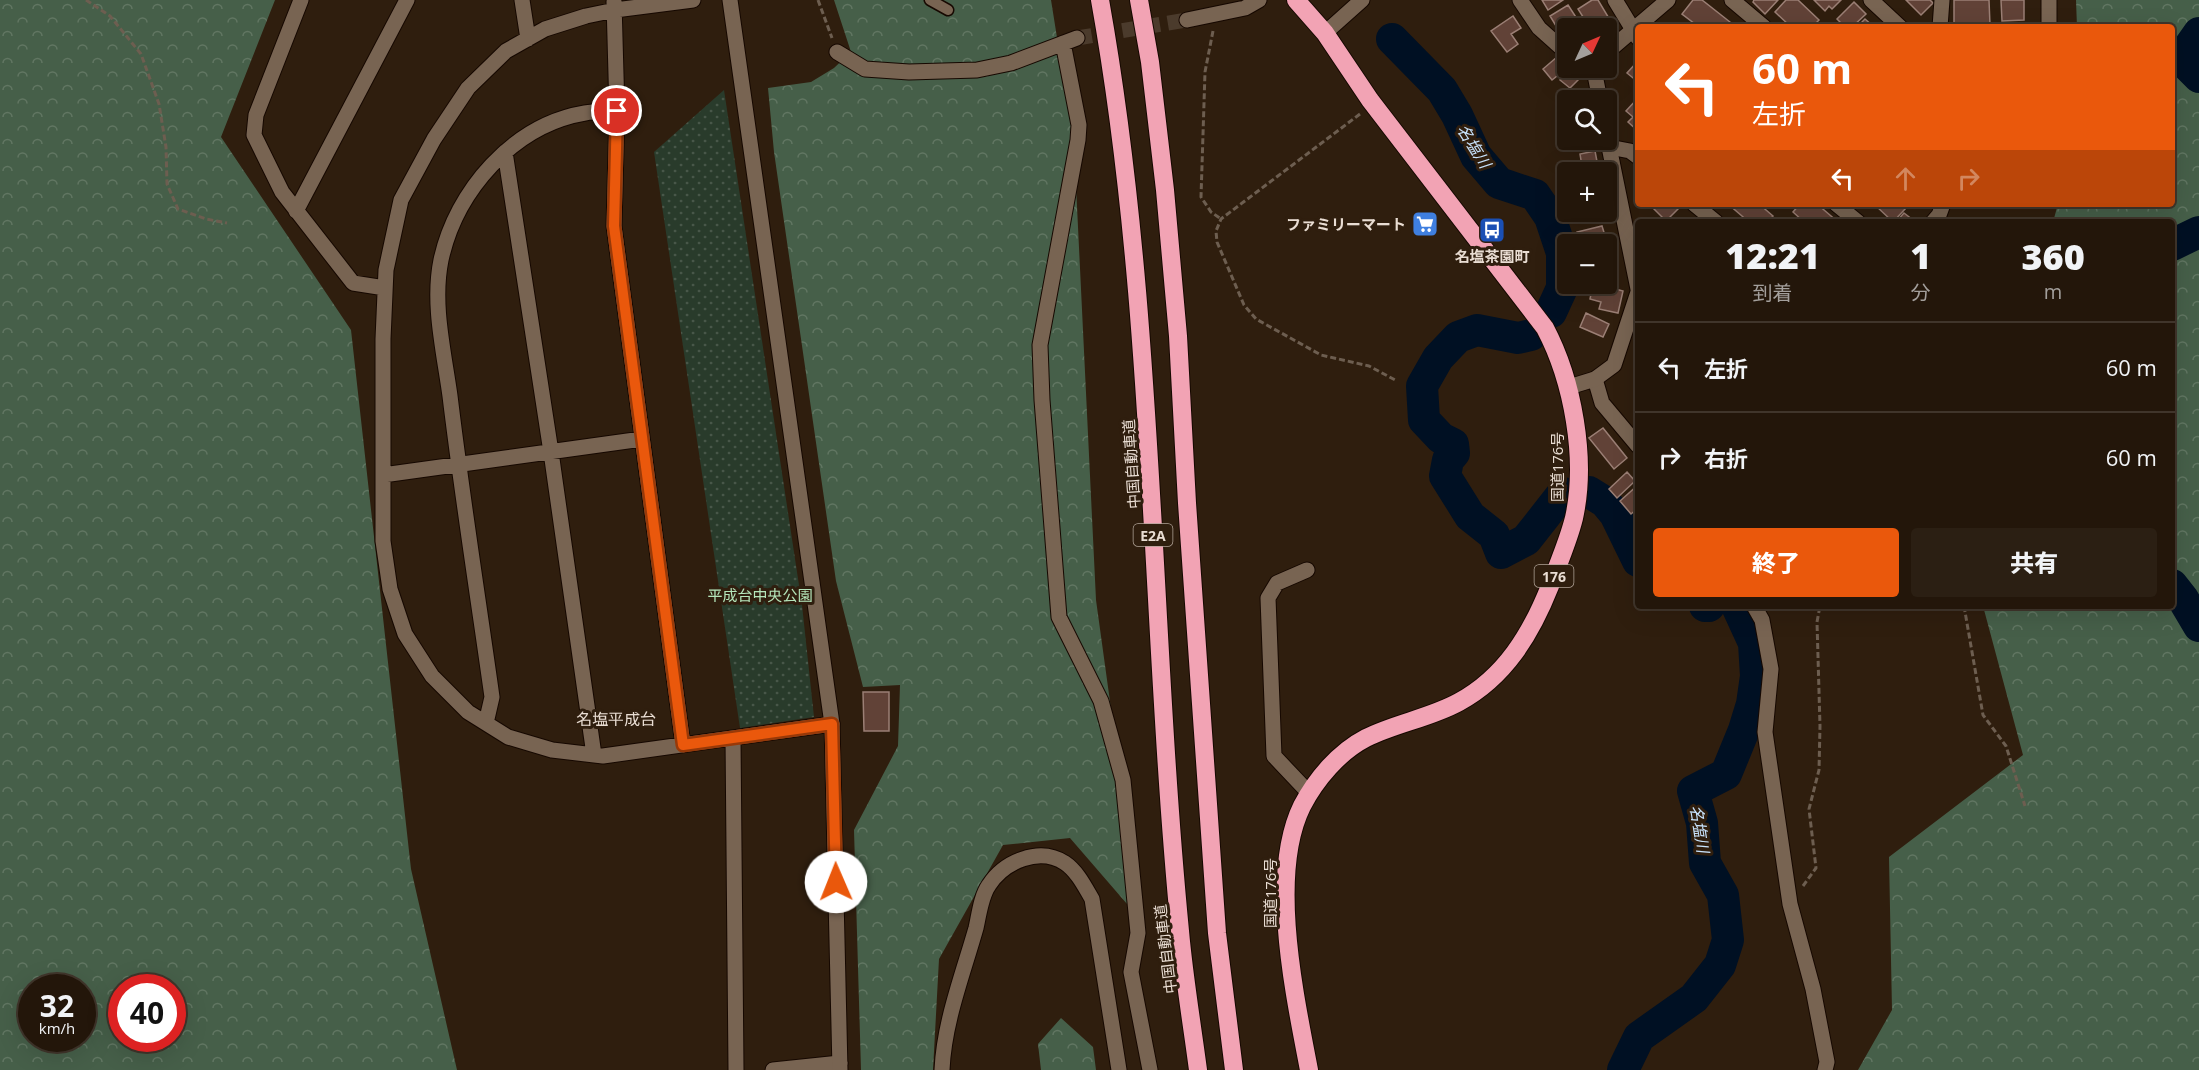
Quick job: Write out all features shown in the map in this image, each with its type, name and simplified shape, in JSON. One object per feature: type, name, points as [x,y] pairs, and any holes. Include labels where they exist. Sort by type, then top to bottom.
[{"type":"highway","name":"中国自動車道","points":[[1100,0],[1114,78],[1139,320],[1170,806],[1180,933],[1198,1070]]},
{"type":"highway","name":"E2A","points":[[1139,0],[1150,62],[1178,336],[1188,527],[1216,922],[1234,1070]]},
{"type":"highway","name":"国道176号","points":[[1296,0],[1325,33],[1374,104],[1545,328],[1556,349],[1569,387],[1575,422],[1578,476],[1574,515],[1564,549],[1542,607],[1519,649],[1489,681],[1459,702],[1367,737],[1347,750],[1314,784],[1293,827],[1285,872],[1287,932],[1309,1070]]},
{"type":"street","points":[[301,0],[256,115],[254,135],[282,192],[353,283],[386,288]]},
{"type":"street","points":[[296,211],[407,0]]},
{"type":"street","points":[[522,0],[528,39]]},
{"type":"street","points":[[693,0],[614,5],[545,29],[506,51],[468,88],[434,139],[401,200],[386,270],[383,339],[383,541],[390,589],[405,634],[432,676],[468,712],[508,736],[552,750],[603,756],[832,724]]},
{"type":"street","points":[[730,0],[832,724],[840,1066],[773,1070]]},
{"type":"street","points":[[1187,20],[1245,8],[1259,0]]},
{"type":"street","points":[[1325,33],[1362,0]]},
{"type":"street","points":[[1520,0],[1539,28],[1557,44]]},
{"type":"street","points":[[1616,0],[1635,32]]},
{"type":"street","points":[[1645,24],[1668,0]]},
{"type":"street","points":[[1732,0],[1760,24]]},
{"type":"street","points":[[1871,0],[1897,24]]},
{"type":"street","points":[[1940,24],[1942,0]]},
{"type":"street","points":[[2049,0],[2049,24]]},
{"type":"street","points":[[614,5],[617,111],[614,226],[683,745]]},
{"type":"street","points":[[1617,46],[1635,35]]},
{"type":"street","points":[[837,52],[865,69],[909,72],[977,70],[1011,63],[1070,41],[1079,125],[1078,140],[1040,345],[1042,400],[1059,617],[1101,701],[1123,780],[1138,933],[1131,972],[1150,1070]]},
{"type":"street","points":[[486,723],[492,697],[458,465],[438,300],[441,262],[450,228],[463,202],[480,176],[506,152],[527,136],[557,121],[585,113],[617,111]]},
{"type":"street","points":[[1617,144],[1635,155]]},
{"type":"street","points":[[1610,150],[1635,274]]},
{"type":"street","points":[[506,152],[594,755]]},
{"type":"street","points":[[1698,207],[1712,219]]},
{"type":"street","points":[[1840,207],[1854,219]]},
{"type":"street","points":[[1569,387],[1595,379],[1614,365],[1635,291]]},
{"type":"street","points":[[1595,379],[1602,403],[1635,442]]},
{"type":"street","points":[[383,475],[642,439]]},
{"type":"street","points":[[1307,570],[1277,583],[1268,598],[1274,756],[1309,793]]},
{"type":"street","points":[[1756,609],[1762,620],[1771,669],[1765,732],[1790,904],[1813,989],[1827,1062],[1825,1070]]},
{"type":"street","points":[[733,738],[736,1070]]},
{"type":"street","points":[[942,1070],[948,1024],[987,886],[1003,868],[1023,858],[1046,856],[1064,862],[1078,877],[1092,899],[1119,1070]]},
{"type":"lane","points":[[930,0],[948,10]]},
{"type":"path","points":[[86,0],[110,16],[141,54],[159,104],[166,147],[166,184],[178,209],[206,219],[227,223]]},
{"type":"path","points":[[818,0],[837,52]]},
{"type":"path","points":[[1216,14],[1204,72],[1202,197],[1211,212],[1221,219]]},
{"type":"path","points":[[1374,104],[1221,219],[1216,231],[1217,242],[1244,305],[1256,319],[1321,355],[1369,366],[1397,381]]},
{"type":"path","points":[[1790,904],[1816,868],[1809,809],[1819,770],[1817,622],[1819,609]]},
{"type":"path","points":[[1965,609],[1983,715],[2006,746],[2025,806]]},
{"type":"green space","points":[[0,0],[275,0],[221,137],[351,330],[411,869],[457,1070],[0,1070]]},
{"type":"green space","points":[[834,0],[1051,0],[1074,144],[1096,600],[1140,919],[1070,838],[1003,845],[939,959],[933,1070],[861,1070],[854,830],[898,746],[900,685],[863,687],[836,581],[774,152],[768,88],[811,82],[834,68],[851,52]]},
{"type":"green space","points":[[2076,0],[2199,0],[2199,1070],[1858,1070],[1892,1010],[1889,857],[2023,755],[1984,609],[2175,609],[2175,219],[2054,219],[2057,207],[2175,207],[2175,24],[2077,24]]},
{"type":"green space","name":"平成台中央公園","points":[[724,90],[802,605],[814,717],[740,728],[654,152]]},
{"type":"green space","points":[[1061,1018],[1093,1047],[1096,1070],[1041,1070],[1038,1044]]},
{"type":"building","points":[[1542,0],[1563,0],[1548,10]]},
{"type":"building","points":[[1592,0],[1598,0],[1609,18],[1584,18],[1578,9]]},
{"type":"building","points":[[1693,0],[1702,0],[1730,22],[1728,24],[1695,24],[1682,14]]},
{"type":"building","points":[[1754,0],[1778,0],[1765,14],[1753,2]]},
{"type":"building","points":[[1786,0],[1798,0],[1819,20],[1815,24],[1788,24],[1775,12]]},
{"type":"building","points":[[1814,0],[1841,0],[1832,9],[1829,6],[1825,11]]},
{"type":"building","points":[[1906,0],[1930,0],[1933,3],[1921,15]]},
{"type":"building","points":[[1954,0],[1989,0],[1990,24],[1954,24]]},
{"type":"building","points":[[2001,0],[2024,0],[2024,20],[2002,21]]},
{"type":"building","points":[[1854,2],[1866,14],[1855,24],[1842,24],[1837,19]]},
{"type":"building","points":[[1568,5],[1576,18],[1557,18],[1557,28],[1550,16]]},
{"type":"building","points":[[1513,16],[1521,28],[1511,34],[1518,44],[1507,52],[1491,31]]},
{"type":"building","points":[[1865,19],[1871,24],[1860,24]]},
{"type":"building","points":[[1557,57],[1557,76],[1552,80],[1543,69]]},
{"type":"building","points":[[1635,64],[1635,80],[1627,73]]},
{"type":"building","points":[[1562,78],[1579,79],[1570,88],[1560,80]]},
{"type":"building","points":[[1635,101],[1635,128],[1628,122],[1633,117],[1626,111]]},
{"type":"building","points":[[1595,151],[1597,162],[1581,162],[1580,154]]},
{"type":"building","points":[[1652,207],[1679,208],[1668,219],[1664,219]]},
{"type":"building","points":[[1732,207],[1762,207],[1773,216],[1770,219],[1746,219]]},
{"type":"building","points":[[1797,207],[1820,207],[1834,219],[1801,219],[1793,212]]},
{"type":"building","points":[[1877,207],[1906,208],[1896,219],[1890,219]]},
{"type":"building","points":[[1904,213],[1912,219],[1899,219]]},
{"type":"building","points":[[1602,226],[1604,234],[1578,234],[1577,232]]},
{"type":"building","points":[[1617,289],[1623,291],[1618,313],[1599,309],[1601,302],[1590,299],[1591,294],[1617,294]]},
{"type":"building","points":[[1586,313],[1609,324],[1603,337],[1580,327]]},
{"type":"building","points":[[1603,428],[1627,458],[1614,469],[1589,438]]},
{"type":"building","points":[[1627,472],[1635,481],[1617,498],[1609,489]]},
{"type":"building","points":[[1635,488],[1635,511],[1631,514],[1620,501]]},
{"type":"building","points":[[863,692],[889,692],[889,731],[864,731]]},
{"type":"waterway","points":[[2199,33],[2187,50],[2188,66],[2199,77]]},
{"type":"waterway","name":"名塩川","points":[[1392,39],[1442,90],[1457,115],[1476,156],[1499,183],[1535,195],[1550,217],[1562,253],[1562,288],[1551,312]]},
{"type":"waterway","points":[[2175,244],[2199,232]]},
{"type":"waterway","name":"名塩川","points":[[1531,335],[1518,338],[1477,330],[1458,337],[1438,358],[1422,386],[1424,420],[1441,438],[1453,444],[1454,453],[1448,460],[1445,476],[1470,516],[1494,535],[1501,553],[1526,540],[1563,493]]},
{"type":"waterway","name":"名塩川","points":[[1589,492],[1605,502],[1615,514],[1635,555]]},
{"type":"waterway","points":[[2175,589],[2199,626]]},
{"type":"waterway","name":"名塩川","points":[[1623,1070],[1639,1037],[1694,998],[1720,965],[1728,940],[1723,895],[1705,863],[1702,823],[1693,791],[1726,774],[1752,704],[1756,676],[1754,643],[1738,609]]},
{"type":"tunnel","points":[[1077,38],[1187,20]]},
{"type":"place","name":"ファミリーマート","points":[[1425,224]]},
{"type":"place","name":"名塩茶園町","points":[[1492,230]]},
{"type":"district","name":"名塩平成台","points":[[616,719]]},
{"type":"route","points":[[617,111],[614,226],[683,745],[832,724],[836,882]]}]
